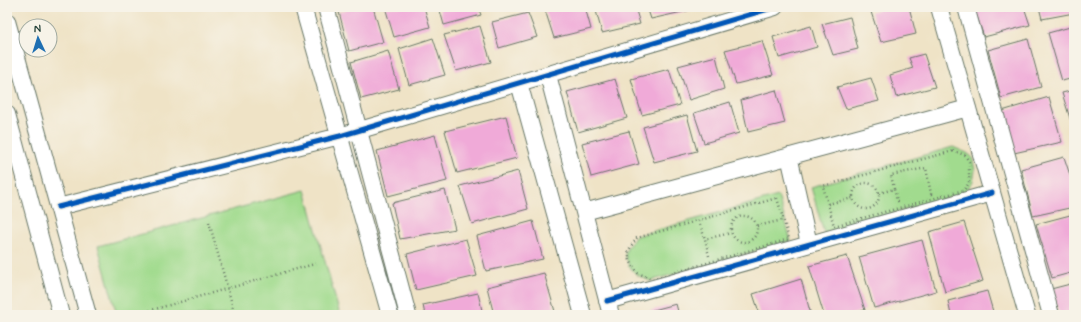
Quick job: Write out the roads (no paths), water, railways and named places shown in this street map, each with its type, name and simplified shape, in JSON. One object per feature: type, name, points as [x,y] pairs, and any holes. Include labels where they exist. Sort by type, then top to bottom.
[{"type":"street","points":[[303,7],[390,315]]},
{"type":"street","points":[[326,7],[408,315]]},
{"type":"street","points":[[58,208],[359,131],[775,7]]},
{"type":"street","points":[[939,7],[1027,315]]},
{"type":"street","points":[[966,7],[1051,315]]},
{"type":"street","points":[[7,21],[88,315]]},
{"type":"street","points":[[548,75],[609,308],[810,244],[992,193]]},
{"type":"street","points":[[519,83],[583,315]]},
{"type":"street","points":[[584,212],[968,108]]},
{"type":"street","points":[[7,114],[61,315]]},
{"type":"street","points":[[789,156],[810,244]]}]
